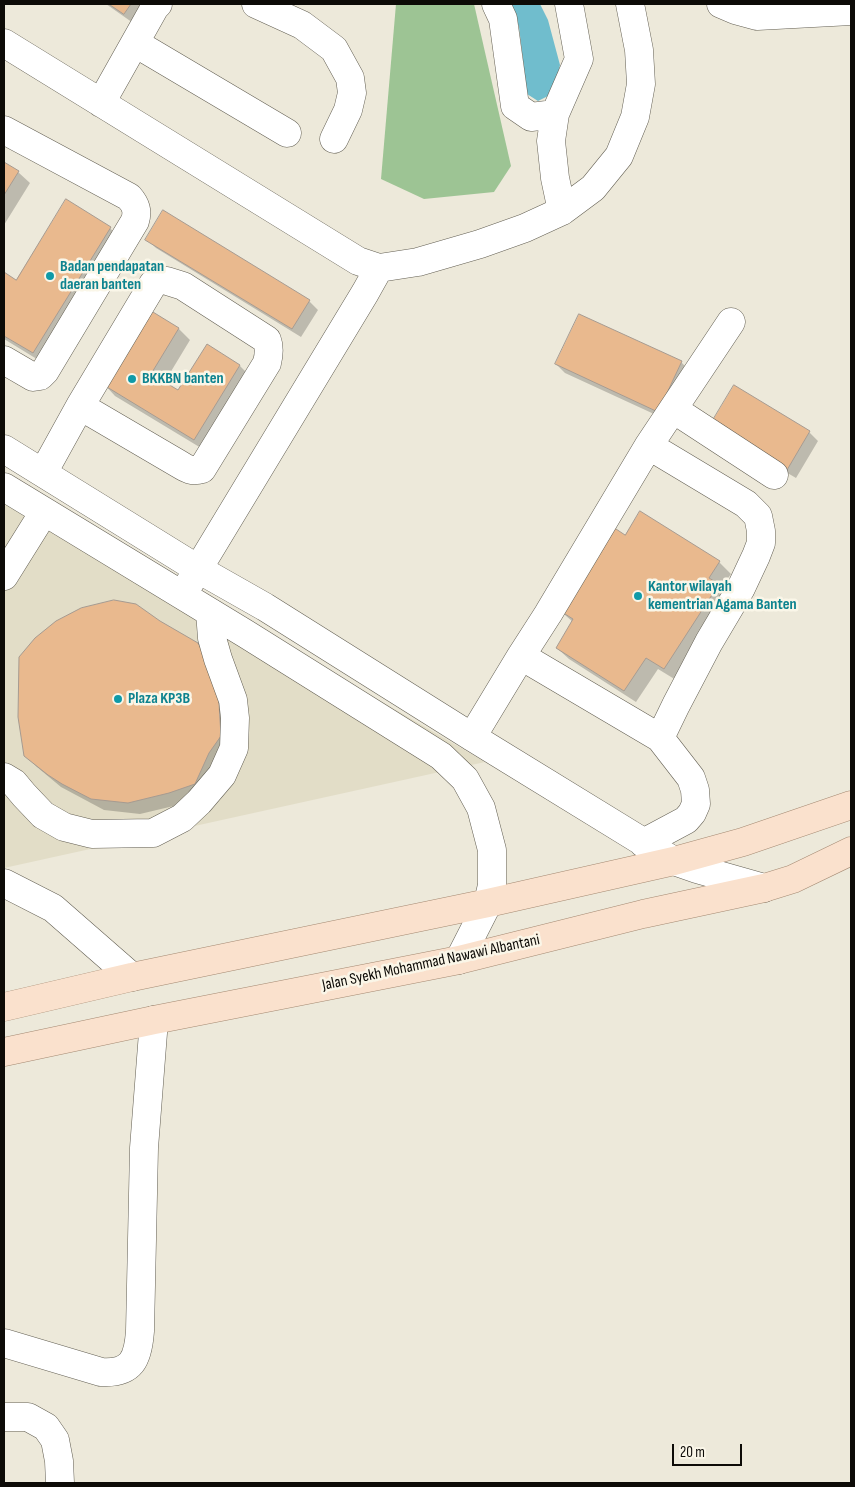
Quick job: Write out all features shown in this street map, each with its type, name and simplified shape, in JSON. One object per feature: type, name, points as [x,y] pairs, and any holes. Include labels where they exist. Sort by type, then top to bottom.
[{"type":"main road","points":[[4,1007],[132,977],[488,903],[674,861],[743,842],[851,805]]},
{"type":"main road","name":"Jalan Syekh Mohammad Nawawi Albantani","points":[[4,1052],[154,1020],[459,960],[643,914],[764,888],[793,879],[851,851]]},
{"type":"street","points":[[101,103],[158,4]]},
{"type":"street","points":[[256,4],[302,25],[334,49],[350,78],[352,93],[348,110],[334,139]]},
{"type":"street","points":[[496,4],[503,19],[515,106],[531,117],[555,114]]},
{"type":"street","points":[[562,211],[555,178],[551,140],[555,114],[579,59],[569,4]]},
{"type":"street","points":[[4,43],[358,261],[379,268],[418,262],[480,244],[525,228],[562,211],[593,188],[619,156],[635,117],[641,84],[639,50],[630,4]]},
{"type":"street","points":[[721,4],[757,16],[851,11]]},
{"type":"street","points":[[134,43],[287,133]]},
{"type":"street","points":[[4,130],[129,198],[138,213],[45,371],[40,376],[33,377],[4,360]]},
{"type":"street","points":[[181,596],[379,268]]},
{"type":"street","points":[[43,473],[80,406],[153,284],[160,280],[183,286],[267,340],[269,345],[267,363],[202,469],[191,470],[80,406]]},
{"type":"street","points":[[472,738],[649,445],[731,322]]},
{"type":"street","points":[[673,409],[774,475]]},
{"type":"street","points":[[649,445],[746,504],[758,516],[761,531],[761,543],[741,588],[710,642],[660,738]]},
{"type":"street","points":[[4,449],[198,569],[265,607],[472,738],[674,861],[698,870],[764,888]]},
{"type":"street","points":[[4,487],[210,612],[441,756],[465,779],[481,808],[492,850],[492,885],[488,903],[459,960]]},
{"type":"street","points":[[4,576],[44,512]]},
{"type":"street","points":[[4,776],[14,783],[44,815],[64,826],[92,834],[153,833],[182,818],[199,802],[222,775],[234,748],[235,718],[233,700],[212,638],[210,612]]},
{"type":"street","points":[[521,656],[660,738],[691,778],[695,790],[696,804],[692,813],[686,820],[643,843]]},
{"type":"street","points":[[4,882],[53,908],[132,977]]},
{"type":"street","points":[[4,1343],[101,1372],[111,1373],[122,1370],[134,1360],[139,1346],[140,1331],[144,1148],[154,1020]]},
{"type":"street","points":[[4,1417],[28,1417],[46,1427],[56,1440],[60,1483]]},
{"type":"shaded area","points":[[4,481],[485,762],[4,868]]},
{"type":"green space","points":[[396,4],[474,4],[511,166],[494,192],[424,199],[381,179]]},
{"type":"water","points":[[511,4],[540,4],[548,20],[560,65],[554,93],[538,101],[527,94],[519,27]]},
{"type":"building","points":[[109,4],[131,4],[124,14]]},
{"type":"building","points":[[4,162],[19,171],[4,195]]},
{"type":"building","name":"Badan pendapatan daeran banten","points":[[66,199],[111,227],[33,353],[4,336],[4,272],[16,280]]},
{"type":"building","points":[[163,210],[310,300],[292,329],[145,240]]},
{"type":"building","name":"BKKBN banten","points":[[148,309],[179,328],[151,374],[178,390],[207,344],[240,365],[194,440],[102,384]]},
{"type":"building","points":[[579,314],[682,361],[658,412],[555,364]]},
{"type":"building","points":[[734,385],[810,431],[787,470],[710,425]]},
{"type":"building","name":"Kantor wilayah kementrian Agama Banten","points":[[640,511],[720,561],[709,578],[719,584],[664,669],[646,658],[624,691],[556,648],[573,619],[557,609],[610,525],[625,535]]},
{"type":"building","name":"Plaza KP3B","points":[[114,600],[136,604],[160,621],[198,643],[216,676],[219,703],[221,736],[209,753],[195,784],[169,793],[128,803],[91,799],[48,775],[24,756],[18,717],[19,657],[35,638],[56,621],[81,608]]},
{"type":"place","name":"Badan pendapatan daeran banten","points":[[50,276]]},
{"type":"place","name":"BKKBN banten","points":[[132,379]]},
{"type":"place","name":"Kantor wilayah kementrian Agama Banten","points":[[638,596]]},
{"type":"place","name":"Plaza KP3B","points":[[118,699]]}]
